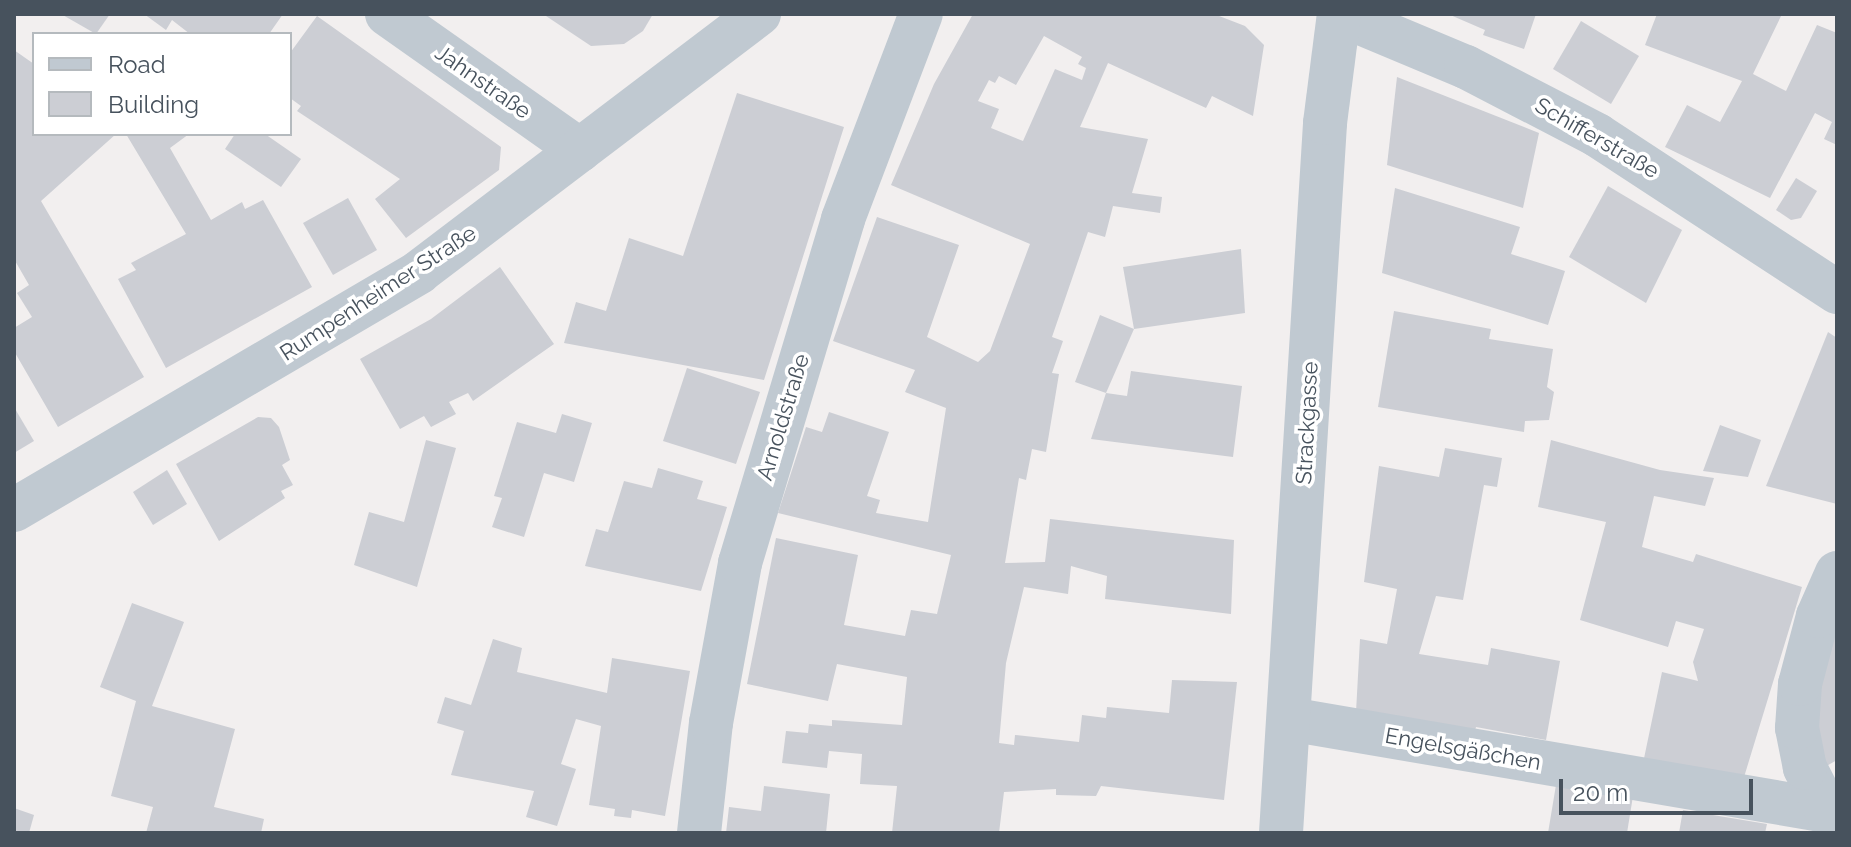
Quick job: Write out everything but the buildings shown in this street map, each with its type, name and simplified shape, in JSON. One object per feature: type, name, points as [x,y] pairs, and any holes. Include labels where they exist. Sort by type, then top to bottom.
[{"type":"street","name":"Jahnstraße","points":[[387,14],[580,150]]},
{"type":"street","name":"Rumpenheimer Straße","points":[[14,510],[419,272],[759,14]]},
{"type":"street","name":"Arnoldstraße","points":[[699,833],[723,646],[744,548],[843,219],[921,14]]},
{"type":"street","name":"Schifferstraße","points":[[1339,14],[1466,67],[1597,135],[1837,292]]},
{"type":"street","name":"Strackgasse","points":[[1281,833],[1325,123],[1339,14]]},
{"type":"street","name":"Engelsgäßchen","points":[[1832,821],[1805,768],[1797,728],[1800,684],[1818,616],[1837,573]]},
{"type":"street","name":"Engelsgäßchen","points":[[1289,719],[1832,821]]}]
